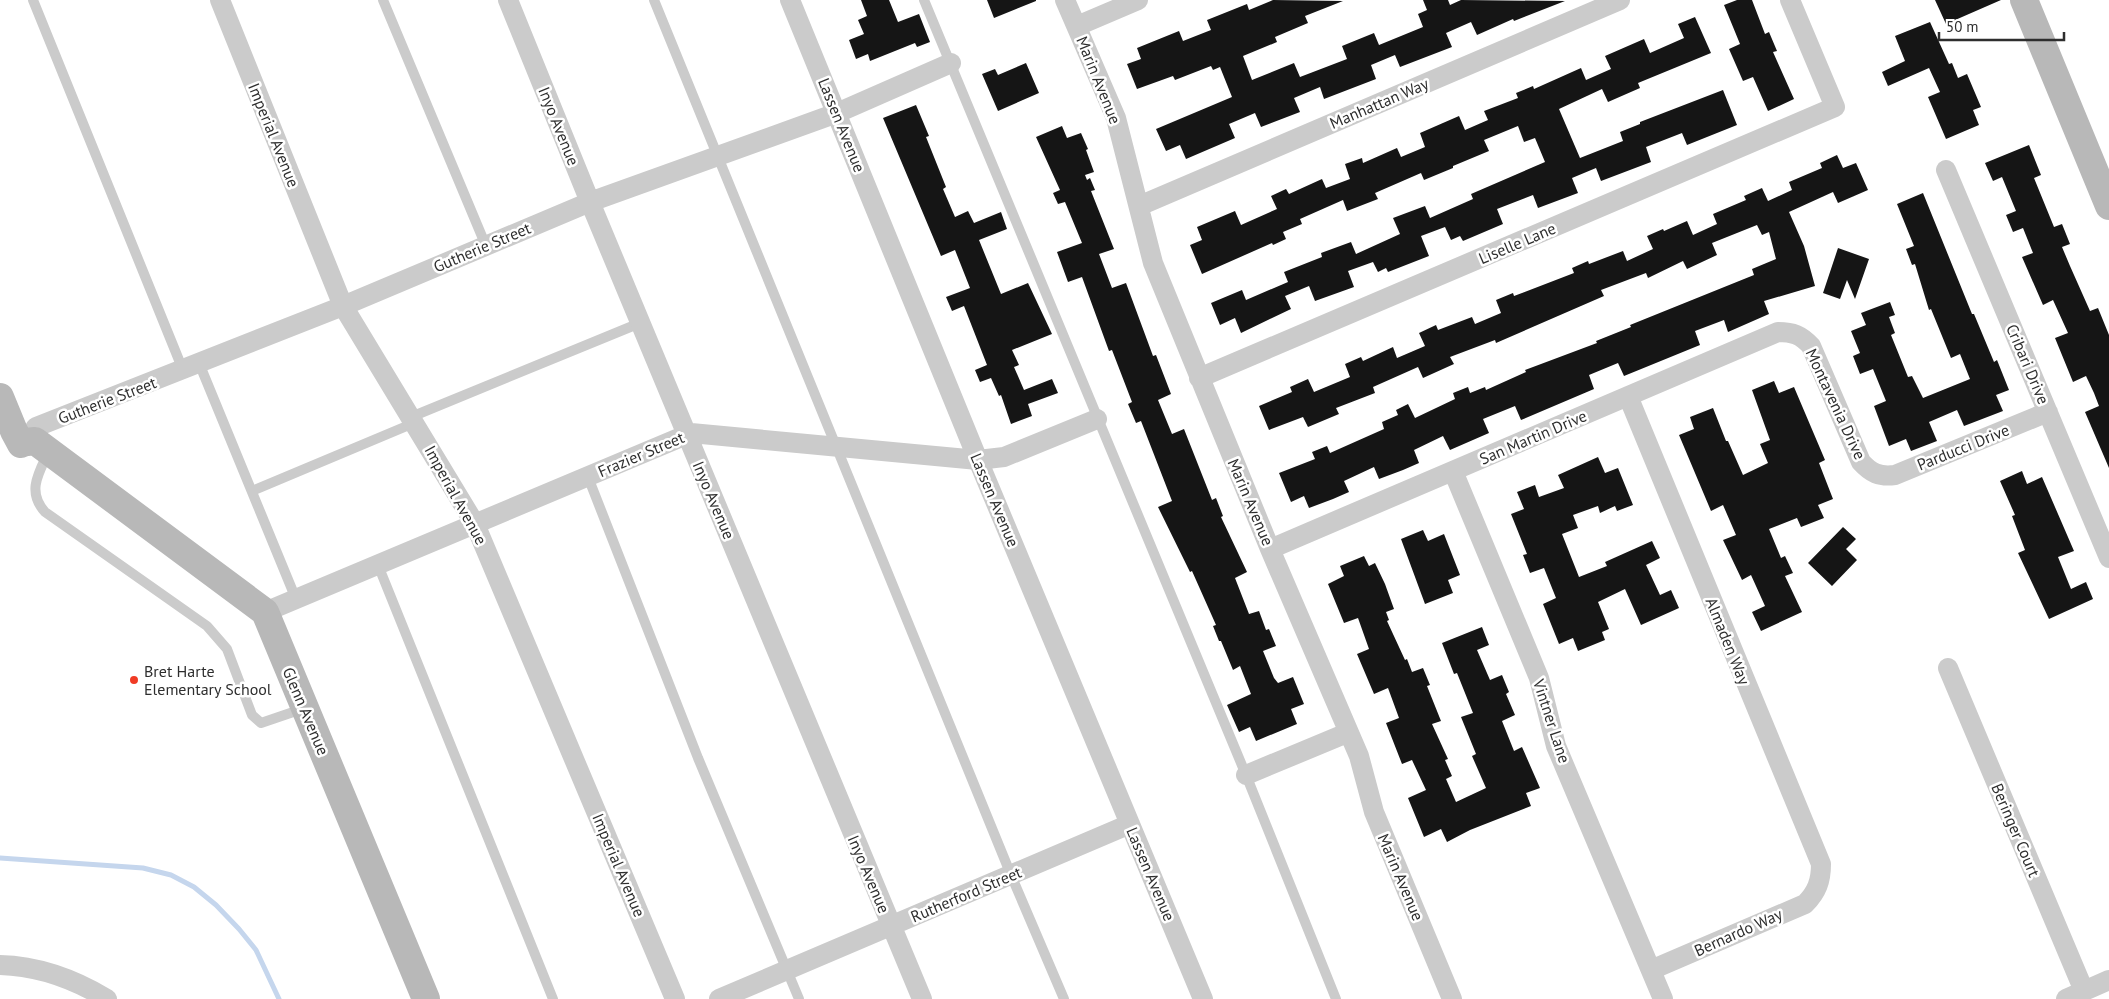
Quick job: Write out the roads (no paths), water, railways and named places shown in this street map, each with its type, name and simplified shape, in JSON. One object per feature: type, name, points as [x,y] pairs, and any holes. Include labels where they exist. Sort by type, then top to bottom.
[{"type":"street","name":"Imperial Avenue","points":[[220,0],[343,306],[475,524],[676,999]]},
{"type":"street","name":"Inyo Avenue","points":[[508,0],[686,435],[922,999]]},
{"type":"street","name":"Lassen Avenue","points":[[790,0],[978,460],[1203,999]]},
{"type":"street","name":"Marin Avenue","points":[[1065,0],[1116,118],[1153,263],[1270,549],[1347,733],[1359,756],[1374,812],[1452,999]]},
{"type":"street","points":[[1076,26],[1138,0]]},
{"type":"street","name":"Manhattan Way","points":[[1139,206],[1620,0]]},
{"type":"street","name":"Liselle Lane","points":[[1199,378],[1836,107],[1790,0]]},
{"type":"street","points":[[2024,0],[2109,206]]},
{"type":"street","name":"Gutherie Street","points":[[32,446],[36,427],[343,306],[590,202],[837,113],[951,63]]},
{"type":"street","name":"Cribari Drive","points":[[1946,170],[2109,558]]},
{"type":"street","name":"San Martin Drive","points":[[1270,549],[1778,332],[1796,334]]},
{"type":"street","name":"Montavenia Drive","points":[[1796,334],[1804,338],[1811,346],[1861,462],[1876,474]]},
{"type":"street","name":"Almaden Way","points":[[1628,396],[1821,864],[1821,878],[1818,886]]},
{"type":"street","points":[[0,397],[14,431],[32,446],[264,612]]},
{"type":"street","name":"Parducci Drive","points":[[1876,474],[1894,475],[2048,412]]},
{"type":"street","name":"Frazier Street","points":[[264,612],[691,433],[978,460],[1004,457],[1097,419]]},
{"type":"street","name":"Vintner Lane","points":[[1453,471],[1539,678],[1556,746],[1663,999]]},
{"type":"street","name":"Glenn Avenue","points":[[264,612],[426,999]]},
{"type":"street","name":"Beringer Court","points":[[1948,668],[2084,991]]},
{"type":"street","points":[[1246,775],[1347,733]]},
{"type":"street","name":"Rutherford Street","points":[[719,999],[1130,824]]},
{"type":"street","name":"Bernardo Way","points":[[1651,970],[1804,904],[1813,896],[1818,886]]},
{"type":"street","points":[[0,965],[37,969],[65,977],[88,987],[107,999]]},
{"type":"street","points":[[2066,999],[2109,980]]},
{"type":"lane","points":[[33,0],[191,366],[252,491],[296,599]]},
{"type":"lane","points":[[383,0],[486,246]]},
{"type":"lane","points":[[654,0],[1010,875],[1064,999]]},
{"type":"lane","points":[[924,0],[1246,775],[1336,999]]},
{"type":"lane","points":[[252,491],[412,420],[640,323]]},
{"type":"lane","points":[[32,446],[36,479],[34,489],[39,505],[54,520],[188,612],[217,636],[227,649],[252,715],[261,723],[304,708]]},
{"type":"lane","points":[[588,476],[698,758],[799,999]]},
{"type":"lane","points":[[378,565],[553,999]]},
{"type":"waterway","points":[[0,858],[143,868],[171,875],[194,887],[216,905],[239,929],[256,950],[279,999]]},
{"type":"place","name":"Bret Harte Elementary School","points":[[134,680]]}]
